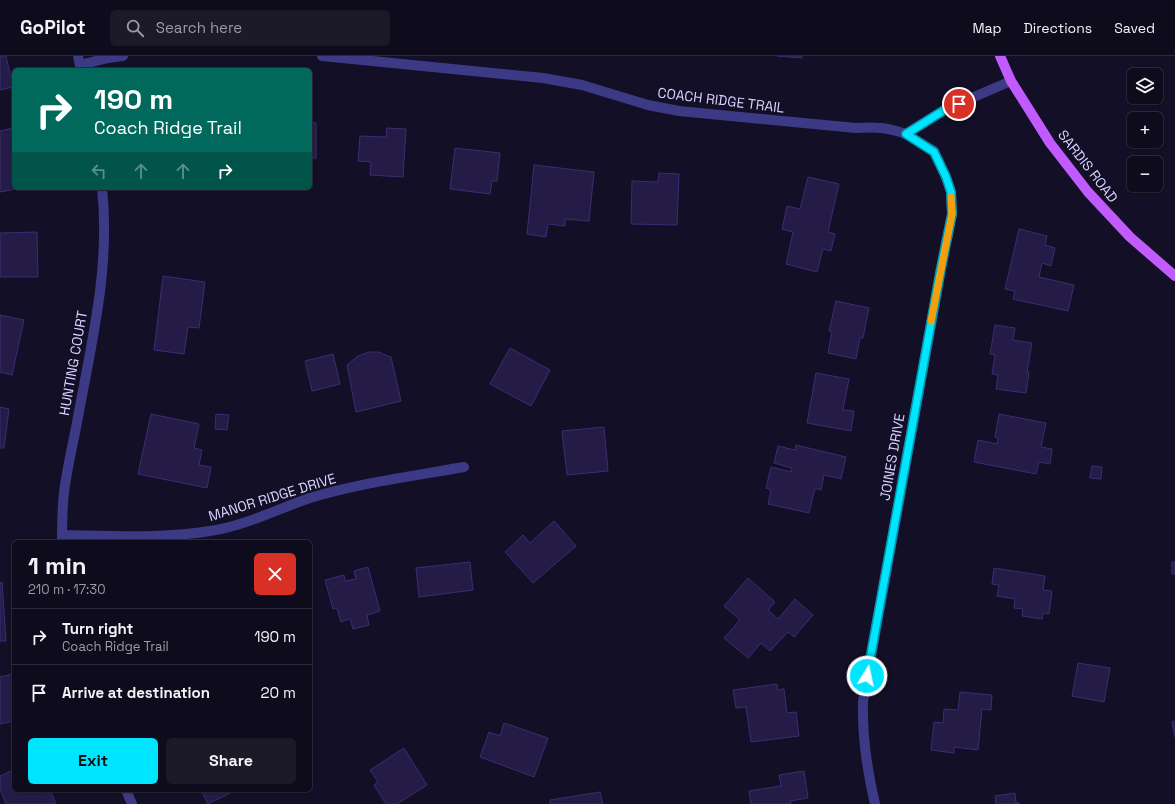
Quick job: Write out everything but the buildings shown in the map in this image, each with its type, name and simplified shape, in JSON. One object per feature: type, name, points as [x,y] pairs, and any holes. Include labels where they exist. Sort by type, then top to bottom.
[{"type":"main road","name":"SARDIS ROAD","points":[[1000,56],[1011,81],[1050,143],[1088,192],[1130,237],[1175,276]]},
{"type":"street","points":[[79,64],[123,56]]},
{"type":"street","name":"COACH RIDGE TRAIL","points":[[322,56],[543,78],[582,85],[648,105],[679,111],[856,128],[878,127],[892,129],[906,134]]},
{"type":"street","points":[[906,134],[946,109],[1011,81]]},
{"type":"street","name":"JOINES DRIVE","points":[[875,804],[862,723],[863,702],[952,214],[951,192],[946,177],[934,152],[906,134]]},
{"type":"street","name":"HUNTING COURT","points":[[62,539],[65,485],[97,313],[102,276],[102,190]]},
{"type":"street","name":"MANOR RIDGE DRIVE","points":[[62,539],[182,535],[212,531],[240,524],[310,498],[356,486],[464,467]]},
{"type":"street","points":[[127,792],[132,804]]},
{"type":"slow traffic","points":[[931,321],[952,214],[951,197]]},
{"type":"route","points":[[867,676],[952,214],[951,192],[946,177],[934,152],[906,134],[946,109],[959,104]]}]
